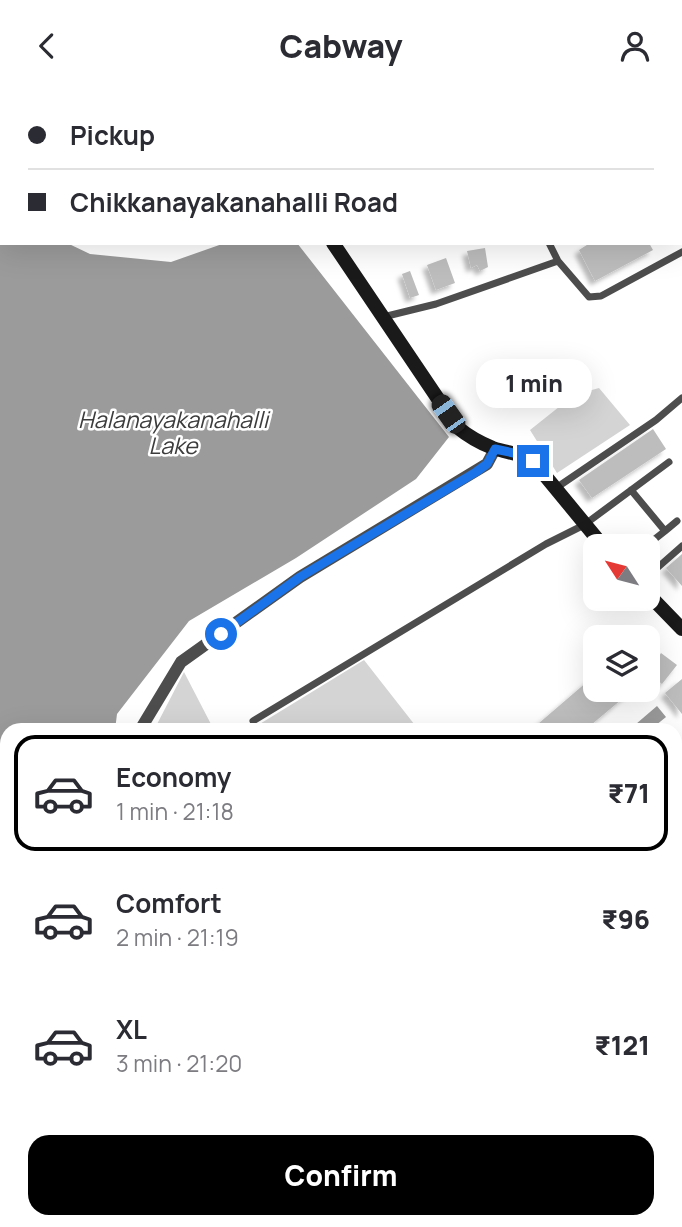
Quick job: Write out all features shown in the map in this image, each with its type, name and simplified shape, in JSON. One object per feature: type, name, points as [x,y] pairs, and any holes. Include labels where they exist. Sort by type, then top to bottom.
[{"type":"main road","points":[[333,245],[457,427],[470,437],[495,449],[523,455],[533,461],[592,534]]},
{"type":"main road","points":[[660,606],[682,629]]},
{"type":"street","points":[[550,245],[558,261],[589,297],[601,296],[682,252]]},
{"type":"street","points":[[383,317],[436,304],[558,261]]},
{"type":"street","points":[[556,488],[656,420],[682,398]]},
{"type":"street","points":[[144,723],[181,662],[300,577],[487,464],[495,449]]},
{"type":"street","points":[[253,721],[546,544],[584,525],[668,462]]},
{"type":"street","points":[[631,490],[665,531]]},
{"type":"street","points":[[660,535],[677,521]]},
{"type":"street","points":[[660,565],[682,546]]},
{"type":"shaded area","points":[[599,388],[630,425],[557,473],[530,430],[574,395]]},
{"type":"shaded area","points":[[364,660],[413,723],[261,723]]},
{"type":"shaded area","points":[[184,672],[210,723],[158,723]]},
{"type":"water","name":"Halanayakanahalli Lake","points":[[0,245],[71,245],[90,254],[171,262],[219,245],[299,245],[449,437],[416,479],[296,558],[189,621],[117,714],[116,723],[0,723]]},
{"type":"water","points":[[657,706],[666,717],[659,723],[637,723]]},
{"type":"building","points":[[587,245],[650,245],[653,250],[595,281],[579,250]]},
{"type":"building","points":[[485,248],[488,267],[480,271],[477,265],[471,268],[467,251]]},
{"type":"building","points":[[446,258],[455,283],[436,290],[427,265]]},
{"type":"building","points":[[410,271],[419,295],[410,298],[402,274]]},
{"type":"building","points":[[653,429],[666,449],[592,498],[579,480]]},
{"type":"building","points":[[682,554],[682,586],[666,568]]},
{"type":"building","points":[[660,655],[677,665],[662,684],[660,682]]},
{"type":"building","points":[[682,679],[682,714],[665,693]]},
{"type":"building","points":[[583,685],[583,702],[618,702],[593,723],[539,723]]},
{"type":"route","points":[[221,634],[300,577],[476,472],[487,464],[495,449],[523,455],[533,461]]}]
